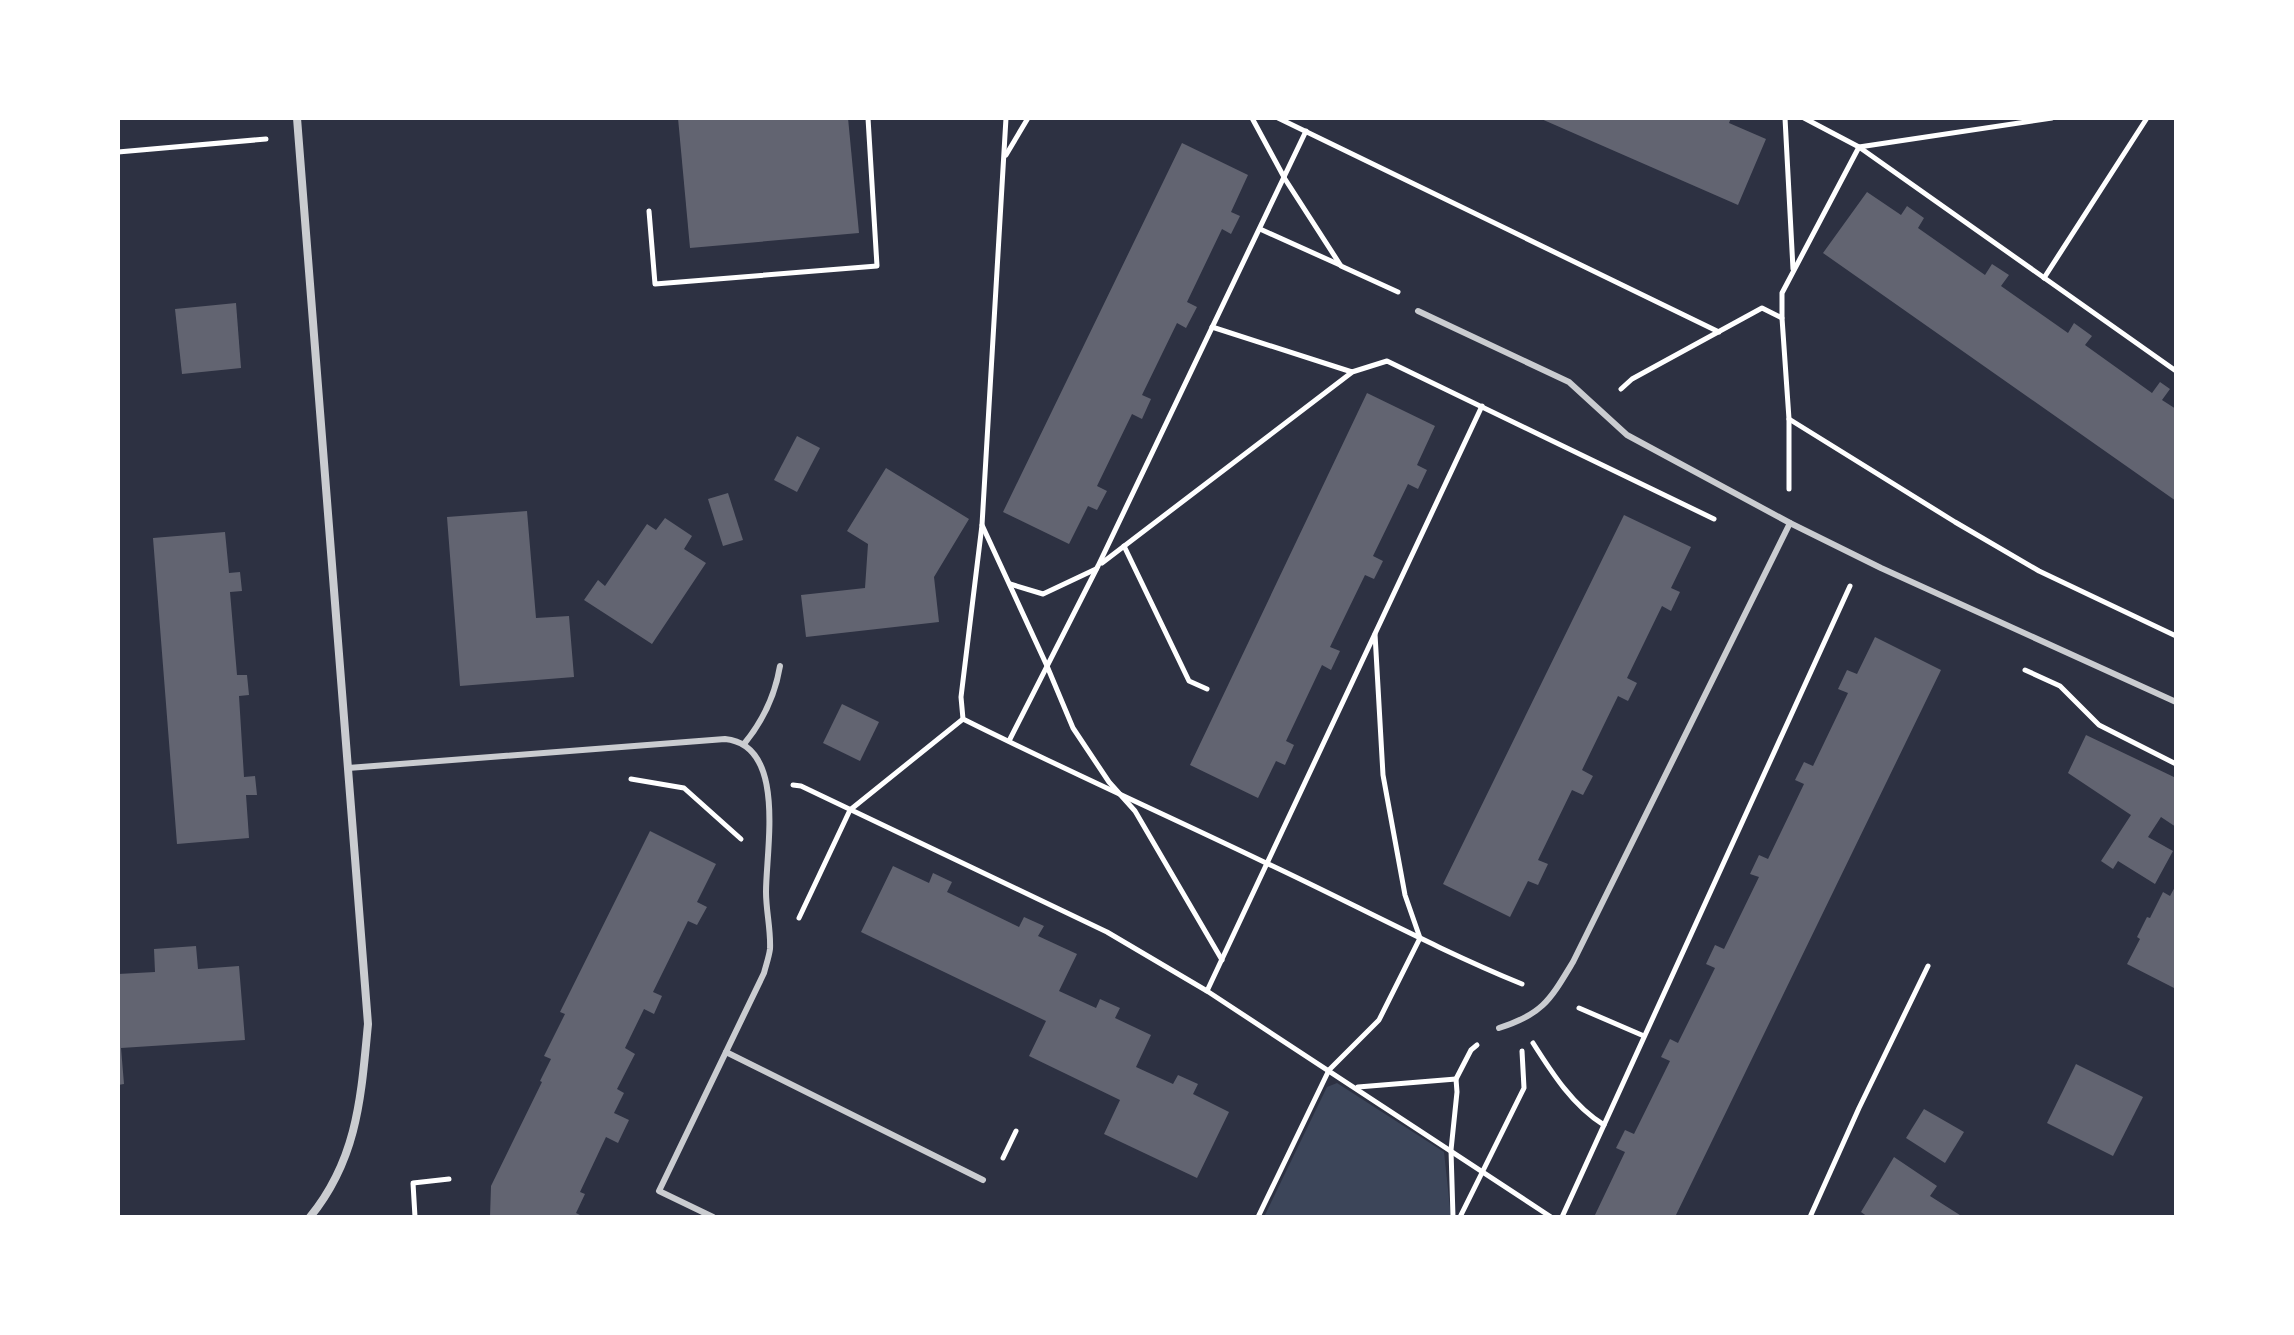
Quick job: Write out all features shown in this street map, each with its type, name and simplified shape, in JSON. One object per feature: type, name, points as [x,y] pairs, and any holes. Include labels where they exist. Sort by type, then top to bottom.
[{"type":"street","points":[[297,118],[368,1024],[362,1086],[351,1145],[327,1194],[310,1217]]},
{"type":"lane","points":[[1418,311],[1569,382],[1627,435],[1790,523],[1881,568],[2176,702]]},
{"type":"lane","points":[[1499,1028],[1520,1022],[1543,1008],[1573,962],[1790,523]]},
{"type":"lane","points":[[744,744],[761,721],[771,700],[780,666]]},
{"type":"lane","points":[[348,768],[725,739],[744,744],[753,752],[768,787],[766,894],[770,950],[764,973],[659,1191],[713,1217]]},
{"type":"lane","points":[[726,1052],[983,1180]]},
{"type":"path","points":[[649,211],[655,284],[877,266],[868,118]]},
{"type":"path","points":[[963,719],[961,697],[982,525],[1006,118]]},
{"type":"path","points":[[1005,158],[1028,118]]},
{"type":"path","points":[[1252,118],[1285,179],[1341,266]]},
{"type":"path","points":[[1278,118],[1720,332]]},
{"type":"path","points":[[1785,118],[1793,270]]},
{"type":"path","points":[[1804,118],[1859,147],[2176,371]]},
{"type":"path","points":[[1859,147],[2052,118]]},
{"type":"path","points":[[2044,278],[2147,118]]},
{"type":"path","points":[[1009,741],[1097,567],[1306,131]]},
{"type":"path","points":[[118,152],[266,139]]},
{"type":"path","points":[[1790,523],[1789,419],[1782,293],[1859,147]]},
{"type":"path","points":[[1260,229],[1401,294],[1418,311]]},
{"type":"path","points":[[1597,409],[1632,379],[1762,308],[1782,318]]},
{"type":"path","points":[[1212,327],[1352,372]]},
{"type":"path","points":[[1010,584],[1043,594],[1097,567],[1352,372],[1387,361],[1719,522]]},
{"type":"path","points":[[1207,991],[1482,406]]},
{"type":"path","points":[[1789,419],[2039,571],[2176,636]]},
{"type":"path","points":[[982,525],[1073,728],[1109,782],[1135,811],[1222,960]]},
{"type":"path","points":[[1124,546],[1189,681],[1207,689]]},
{"type":"path","points":[[1562,1217],[1850,586],[1838,580]]},
{"type":"path","points":[[1258,1217],[1329,1070],[1379,1020],[1420,938],[1405,895],[1383,775],[1375,631]]},
{"type":"path","points":[[2018,666],[2060,686],[2099,725],[2176,764]]},
{"type":"path","points":[[963,719],[1480,967],[1644,1036]]},
{"type":"path","points":[[770,950],[790,936],[850,810],[963,719]]},
{"type":"path","points":[[630,779],[684,788],[767,860]]},
{"type":"path","points":[[768,787],[801,786],[1107,932],[1207,991],[1551,1217]]},
{"type":"path","points":[[1810,1217],[1928,966]]},
{"type":"path","points":[[1520,1022],[1553,1075],[1584,1110],[1604,1125]]},
{"type":"path","points":[[1460,1217],[1524,1088],[1520,1022]]},
{"type":"path","points":[[1453,1217],[1451,1150],[1456,1079],[1471,1050],[1499,1028]]},
{"type":"path","points":[[1355,1087],[1456,1079]]},
{"type":"path","points":[[415,1217],[413,1183],[449,1179]]},
{"type":"shaded area","points":[[1337,1083],[1444,1152],[1451,1217],[1264,1217],[1327,1087]]},
{"type":"building","points":[[678,118],[848,118],[859,233],[690,248]]},
{"type":"building","points":[[1539,118],[1731,118],[1729,123],[1766,139],[1738,205]]},
{"type":"building","points":[[1182,143],[1248,175],[1231,212],[1240,216],[1231,234],[1222,229],[1187,302],[1197,307],[1186,328],[1177,323],[1142,395],[1151,399],[1142,419],[1132,414],[1097,486],[1107,491],[1097,510],[1088,506],[1069,544],[1003,512]]},
{"type":"building","points":[[1867,192],[1901,215],[1907,206],[1924,218],[1918,228],[1985,275],[1992,264],[2009,275],[2001,286],[2068,333],[2074,323],[2092,336],[2085,345],[2152,393],[2160,382],[2170,389],[2162,400],[2176,409],[2176,501],[1823,253]]},
{"type":"building","points":[[236,303],[241,368],[182,374],[175,309]]},
{"type":"building","points":[[1367,393],[1435,426],[1417,465],[1427,470],[1418,489],[1408,484],[1373,556],[1383,561],[1374,579],[1365,575],[1330,647],[1340,651],[1331,670],[1322,665],[1286,741],[1294,745],[1285,765],[1276,761],[1258,798],[1190,765]]},
{"type":"building","points":[[797,436],[820,448],[797,492],[774,480]]},
{"type":"building","points":[[886,468],[969,519],[934,577],[939,622],[806,637],[801,595],[865,588],[868,544],[847,531]]},
{"type":"building","points":[[728,493],[743,540],[723,546],[708,499]]},
{"type":"building","points":[[527,511],[536,618],[569,616],[574,677],[460,686],[447,517]]},
{"type":"building","points":[[1624,515],[1691,547],[1671,588],[1680,592],[1671,611],[1662,606],[1627,678],[1637,683],[1628,701],[1618,696],[1582,770],[1593,776],[1583,795],[1572,790],[1538,860],[1548,864],[1538,885],[1528,881],[1510,917],[1443,884]]},
{"type":"building","points":[[665,518],[692,536],[684,549],[706,563],[652,644],[584,600],[598,580],[605,586],[647,524],[656,530]]},
{"type":"building","points":[[225,532],[229,573],[240,572],[242,591],[230,592],[237,675],[247,675],[249,695],[239,696],[244,777],[255,776],[257,795],[246,795],[249,838],[177,844],[153,538]]},
{"type":"building","points":[[1875,637],[1941,670],[1675,1217],[1594,1217],[1625,1152],[1616,1148],[1625,1130],[1634,1134],[1670,1061],[1661,1057],[1670,1039],[1678,1043],[1715,968],[1706,964],[1715,945],[1724,949],[1759,877],[1750,874],[1759,855],[1768,859],[1804,784],[1795,780],[1804,762],[1813,766],[1848,693],[1838,689],[1847,670],[1857,674]]},
{"type":"building","points":[[842,704],[879,722],[860,761],[823,743]]},
{"type":"building","points":[[2086,735],[2176,778],[2176,827],[2161,817],[2148,837],[2173,851],[2155,884],[2118,861],[2113,869],[2101,861],[2131,815],[2068,773]]},
{"type":"building","points":[[650,831],[716,864],[697,902],[707,907],[697,925],[688,921],[653,992],[662,996],[654,1014],[644,1009],[625,1048],[635,1054],[617,1089],[624,1093],[614,1113],[629,1120],[618,1143],[606,1137],[580,1192],[585,1194],[576,1213],[584,1217],[490,1217],[491,1186],[542,1082],[551,1059],[544,1056],[565,1014],[560,1012]]},
{"type":"building","points":[[893,866],[929,883],[933,873],[952,882],[947,892],[1019,927],[1024,917],[1044,926],[1038,936],[1077,954],[1059,991],[1096,1008],[1100,999],[1120,1008],[1115,1018],[1151,1035],[1136,1067],[1173,1084],[1178,1075],[1198,1084],[1193,1094],[1229,1112],[1197,1178],[1104,1134],[1120,1100],[1029,1056],[1046,1021],[861,932]]},
{"type":"building","points":[[2176,885],[2176,989],[2127,964],[2147,917],[2150,918],[2163,892],[2170,896]]},
{"type":"building","points":[[196,946],[198,969],[239,966],[245,1040],[121,1048],[124,1084],[118,1085],[118,974],[155,972],[154,949]]},
{"type":"building","points":[[2076,1064],[2143,1097],[2113,1156],[2047,1123]]},
{"type":"building","points":[[1924,1109],[1964,1132],[1945,1163],[1906,1138]]},
{"type":"building","points":[[1894,1157],[1937,1186],[1930,1196],[1963,1217],[1868,1217],[1861,1212]]}]
